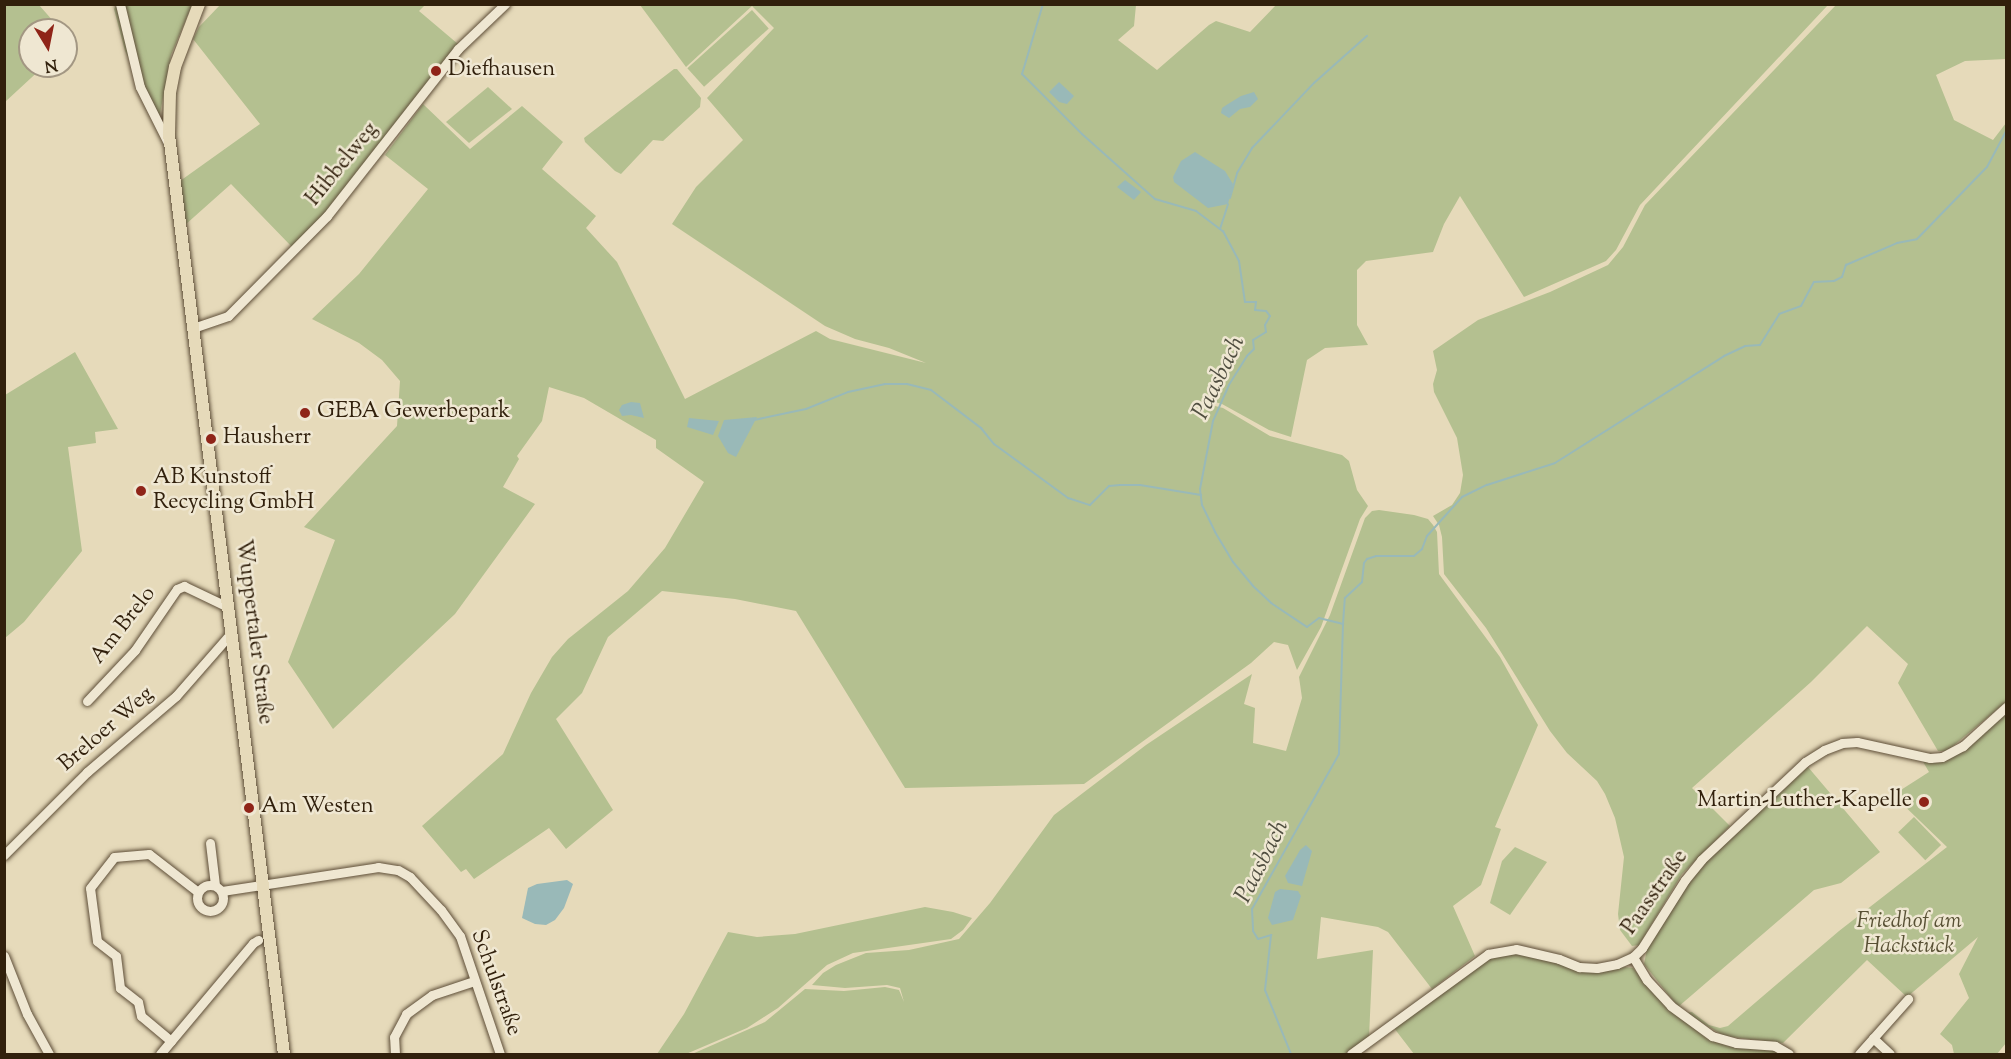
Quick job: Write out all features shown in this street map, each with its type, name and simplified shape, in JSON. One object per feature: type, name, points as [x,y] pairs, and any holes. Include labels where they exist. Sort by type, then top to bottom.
[{"type":"main road","name":"Wuppertaler Straße","points":[[199,4],[175,67],[170,93],[170,148],[284,1054]]},
{"type":"street","points":[[120,4],[140,87],[170,148]]},
{"type":"street","name":"Hibbelweg","points":[[193,328],[228,316],[327,216],[458,49],[505,4]]},
{"type":"street","name":"Am Brelo","points":[[87,701],[135,650],[177,588],[184,586],[228,607]]},
{"type":"street","name":"Breloer Weg","points":[[4,855],[87,772],[176,696],[232,632]]},
{"type":"street","name":"Paasstraße","points":[[1351,1054],[1488,954],[1516,949],[1559,959],[1579,967],[1597,968],[1617,964],[1633,957],[1642,948],[1675,894],[1701,860],[1805,762],[1842,743],[1857,742],[1930,758],[1942,757],[1963,746],[2007,707]]},
{"type":"street","points":[[210,843],[219,888],[224,899],[215,911],[207,911],[200,907],[197,900],[198,892],[202,887],[219,888],[262,885]]},
{"type":"street","points":[[171,1041],[141,1016],[138,1002],[120,988],[116,956],[97,941],[90,888],[114,857],[149,854],[198,892]]},
{"type":"street","name":"Schulstraße","points":[[262,885],[378,867],[398,870],[410,877],[441,910],[460,936],[500,1054]]},
{"type":"street","points":[[160,1054],[253,943],[258,940]]},
{"type":"street","points":[[4,956],[27,1014],[50,1054]]},
{"type":"street","points":[[1633,957],[1647,980],[1671,1006],[1712,1036],[1736,1043],[1775,1046],[1789,1054]]},
{"type":"street","points":[[395,1054],[394,1037],[406,1014],[432,995],[474,981]]},
{"type":"street","points":[[1858,1054],[1908,999]]},
{"type":"street","points":[[1873,1038],[1890,1054]]},
{"type":"green space","points":[[5,4],[39,5],[50,18],[18,18],[18,78],[31,78],[5,102]]},
{"type":"green space","points":[[117,5],[192,5],[171,55],[159,119],[125,51],[114,9]]},
{"type":"green space","points":[[220,5],[425,5],[419,11],[458,44],[323,215],[292,247],[231,184],[185,225],[180,181],[260,124],[193,39],[199,27]]},
{"type":"green space","points":[[640,5],[1136,5],[1134,26],[1118,40],[1157,70],[1216,21],[1250,32],[1276,5],[1828,5],[1640,205],[1616,250],[1606,261],[1524,297],[1460,196],[1444,224],[1433,252],[1366,261],[1357,270],[1357,325],[1368,345],[1325,348],[1307,360],[1291,437],[1269,430],[1222,404],[1208,400],[1207,404],[1223,408],[1270,436],[1342,455],[1349,461],[1357,490],[1368,506],[1360,519],[1321,627],[1297,670],[1288,645],[1274,642],[1251,663],[1084,784],[905,788],[796,611],[735,599],[662,591],[608,637],[582,693],[556,719],[613,810],[566,849],[549,828],[474,879],[466,869],[461,872],[422,826],[503,754],[531,693],[552,657],[568,639],[628,591],[665,548],[704,482],[656,448],[656,440],[584,398],[549,387],[542,421],[517,456],[519,459],[503,487],[535,504],[455,614],[333,729],[288,662],[335,540],[304,527],[397,426],[400,381],[382,360],[359,343],[312,319],[359,274],[428,189],[385,155],[423,104],[470,149],[522,106],[563,142],[542,169],[596,216],[586,228],[617,262],[685,399],[816,331],[830,339],[926,363],[889,348],[855,339],[825,326],[672,224],[696,187],[743,140],[707,98],[774,28],[752,6],[686,67]]},
{"type":"green space","points":[[1836,5],[2006,5],[2006,59],[1965,61],[1936,75],[1954,120],[1993,140],[2006,123],[2006,702],[1947,751],[1938,751],[1898,683],[1908,664],[1867,626],[1811,682],[1692,788],[1730,826],[1682,874],[1639,945],[1632,946],[1620,930],[1618,914],[1624,857],[1615,818],[1605,794],[1597,781],[1567,753],[1550,731],[1486,628],[1444,574],[1442,537],[1439,525],[1433,516],[1452,505],[1460,493],[1463,475],[1457,438],[1434,392],[1433,384],[1437,370],[1433,351],[1478,320],[1550,292],[1608,265],[1623,247],[1645,205]]},
{"type":"green space","points":[[752,10],[769,29],[704,87],[687,68]]},
{"type":"green space","points":[[677,69],[701,98],[700,107],[663,141],[653,140],[621,174],[615,171],[585,142],[584,138]]},
{"type":"green space","points":[[488,87],[512,109],[469,143],[446,122]]},
{"type":"green space","points":[[75,352],[118,429],[95,432],[96,443],[68,447],[82,551],[24,622],[5,638],[5,395]]},
{"type":"green space","points":[[1372,511],[1414,515],[1428,519],[1433,525],[1437,532],[1439,574],[1500,657],[1538,725],[1495,827],[1501,829],[1481,885],[1453,906],[1475,956],[1432,989],[1388,932],[1378,927],[1321,917],[1317,959],[1373,950],[1369,1037],[1346,1054],[692,1054],[765,1022],[805,989],[844,991],[885,987],[899,990],[904,1002],[900,988],[887,985],[845,988],[812,985],[823,973],[836,965],[866,953],[909,950],[959,939],[990,903],[1054,815],[1146,745],[1252,674],[1244,704],[1255,708],[1253,743],[1286,751],[1302,698],[1299,677],[1330,615],[1365,518]]},
{"type":"green space","name":"Friedhof am Hackstück","points":[[2006,712],[2006,1043],[1997,1054],[1954,1054],[1952,1045],[1940,1034],[1969,998],[1959,974],[1978,937],[1907,997],[1867,960],[1783,1043],[1724,1036],[1686,1013],[1692,1012],[1709,1025],[1720,1028],[1728,1026],[1839,931],[1947,847],[1893,795],[1929,772],[1922,760],[1948,760],[1965,750]]},
{"type":"green space","points":[[1808,767],[1880,852],[1841,883],[1814,890],[1678,1007],[1644,964],[1647,949],[1690,880],[1707,861]]},
{"type":"green space","points":[[1914,817],[1941,845],[1925,860],[1898,832]]},
{"type":"green space","points":[[1515,847],[1547,862],[1510,915],[1490,903],[1502,861]]},
{"type":"green space","points":[[925,907],[972,918],[963,930],[951,939],[853,953],[827,965],[778,1008],[747,1028],[686,1054],[657,1054],[684,1014],[728,932],[757,937],[795,934]]},
{"type":"green space","points":[[1503,953],[1533,955],[1595,973],[1625,967],[1633,968],[1666,1006],[1706,1038],[1727,1046],[1775,1050],[1781,1054],[1414,1054],[1394,1028],[1490,958]]},
{"type":"water","points":[[1059,82],[1074,96],[1067,104],[1059,102],[1049,92]]},
{"type":"water","points":[[1254,92],[1258,99],[1250,107],[1240,109],[1229,118],[1221,113],[1222,108],[1228,104],[1241,96]]},
{"type":"water","points":[[1195,152],[1225,171],[1233,184],[1228,204],[1208,208],[1174,182],[1173,177],[1181,161]]},
{"type":"water","points":[[1125,180],[1141,192],[1134,200],[1117,187]]},
{"type":"water","points":[[631,402],[640,403],[644,418],[631,415],[622,416],[619,410],[622,405]]},
{"type":"water","points":[[757,417],[736,457],[728,453],[718,436],[724,420]]},
{"type":"water","points":[[689,418],[719,421],[713,435],[687,427]]},
{"type":"water","points":[[1306,845],[1312,851],[1302,886],[1288,883],[1285,876],[1300,850]]},
{"type":"water","points":[[567,880],[573,884],[564,908],[555,920],[546,925],[535,924],[522,918],[528,888],[537,884]]},
{"type":"water","points":[[1280,889],[1298,891],[1301,896],[1293,920],[1272,925],[1268,918],[1275,892]]},
{"type":"waterway","name":"Paasbach","points":[[1043,4],[1022,74],[1082,134],[1155,199],[1196,211],[1223,231],[1239,261],[1245,302],[1256,302],[1255,310],[1266,311],[1270,316],[1265,325],[1266,332],[1253,340],[1254,349],[1229,385],[1213,421],[1200,489],[1202,505],[1215,532],[1233,562],[1271,603],[1307,627],[1319,618],[1343,624],[1339,754],[1252,909],[1253,931],[1258,939],[1271,935],[1265,990],[1291,1054]]},
{"type":"waterway","points":[[1230,198],[1237,173],[1252,148],[1314,83],[1367,36]]},
{"type":"waterway","points":[[1343,624],[1345,598],[1362,582],[1364,563],[1367,559],[1376,556],[1414,556],[1422,549],[1427,536],[1462,497],[1487,485],[1555,463],[1724,356],[1745,346],[1760,345],[1779,314],[1801,306],[1814,282],[1834,281],[1842,277],[1846,265],[1897,243],[1917,239],[1987,167],[2006,132]]},
{"type":"waterway","points":[[1220,229],[1228,204]]},
{"type":"waterway","points":[[754,420],[806,409],[848,392],[885,384],[907,384],[931,390],[981,428],[994,444],[1068,498],[1090,505],[1109,486],[1120,485],[1140,485],[1201,495]]},
{"type":"waterway","points":[[1265,1054],[1289,1054]]},
{"type":"place","name":"Diefhausen","points":[[436,71]]},
{"type":"place","name":"GEBA Gewerbepark","points":[[305,413]]},
{"type":"place","name":"Hausherr","points":[[211,439]]},
{"type":"place","name":"AB Kunstoff Recycling GmbH","points":[[141,491]]},
{"type":"place","name":"Martin-Luther-Kapelle","points":[[1924,802]]},
{"type":"place","name":"Am Westen","points":[[249,808]]}]
